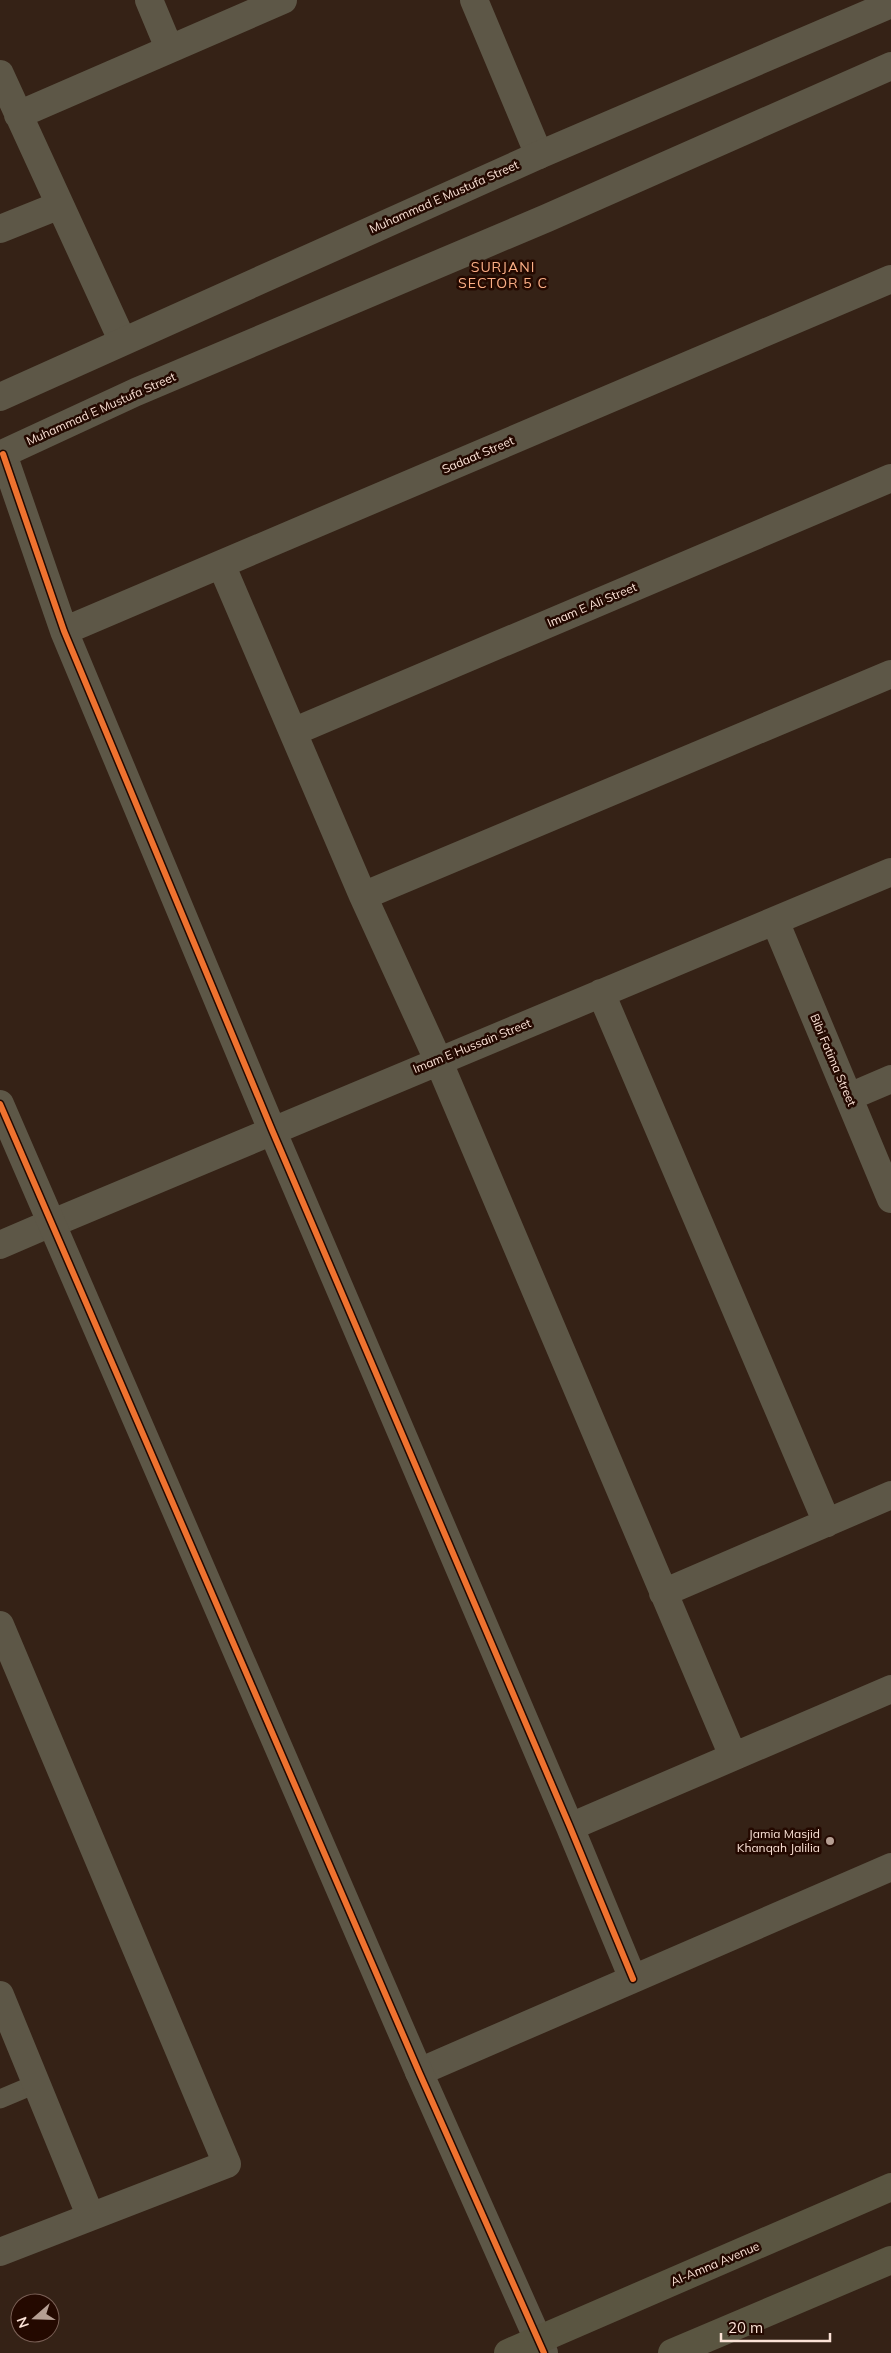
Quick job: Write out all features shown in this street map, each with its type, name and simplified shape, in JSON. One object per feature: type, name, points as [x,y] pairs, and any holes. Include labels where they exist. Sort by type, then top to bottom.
[{"type":"main road","name":"Al-Amna Avenue","points":[[508,2353],[541,2346],[891,2187]]},
{"type":"main road","points":[[672,2353],[891,2260]]},
{"type":"street","points":[[149,0],[169,48]]},
{"type":"street","points":[[18,115],[169,48],[284,0]]},
{"type":"street","points":[[474,0],[539,155]]},
{"type":"street","name":"Muhammad E Mustufa Street","points":[[0,397],[122,340],[539,155],[891,4]]},
{"type":"street","name":"Muhammad E Mustufa Street","points":[[1,454],[136,392],[547,218],[891,66]]},
{"type":"street","points":[[0,74],[122,340]]},
{"type":"street","points":[[0,229],[60,205]]},
{"type":"street","name":"Sadaat Street","points":[[64,631],[891,279]]},
{"type":"street","points":[[1,454],[64,631],[272,1130],[570,1827],[633,1979]]},
{"type":"street","name":"Imam E Ali Street","points":[[293,732],[891,478]]},
{"type":"street","points":[[221,564],[363,896],[438,1060],[733,1756]]},
{"type":"street","points":[[363,896],[891,674]]},
{"type":"street","name":"Imam E Hussain Street","points":[[0,1245],[438,1060],[891,872]]},
{"type":"street","name":"Bibi Fatima Street","points":[[775,921],[891,1199]]},
{"type":"street","points":[[601,993],[827,1523]]},
{"type":"street","points":[[849,1097],[891,1079]]},
{"type":"street","points":[[0,1104],[419,2072],[541,2346]]},
{"type":"street","points":[[663,1593],[891,1495]]},
{"type":"street","points":[[0,1625],[9,1670],[227,2164],[90,2215],[0,2252]]},
{"type":"street","points":[[570,1827],[891,1688]]},
{"type":"street","points":[[419,2072],[891,1867]]},
{"type":"street","points":[[0,1995],[38,2083],[90,2215]]},
{"type":"lane","points":[[0,2099],[38,2083]]},
{"type":"cycle path","points":[[3,454],[64,631],[272,1130],[570,1827],[633,1979]]},
{"type":"cycle path","points":[[0,1104],[419,2072],[544,2353]]},
{"type":"place","name":"Jamia Masjid Khanqah Jalilia","points":[[830,1841]]},
{"type":"district","name":"SURJANI SECTOR 5 C","points":[[503,276]]}]
